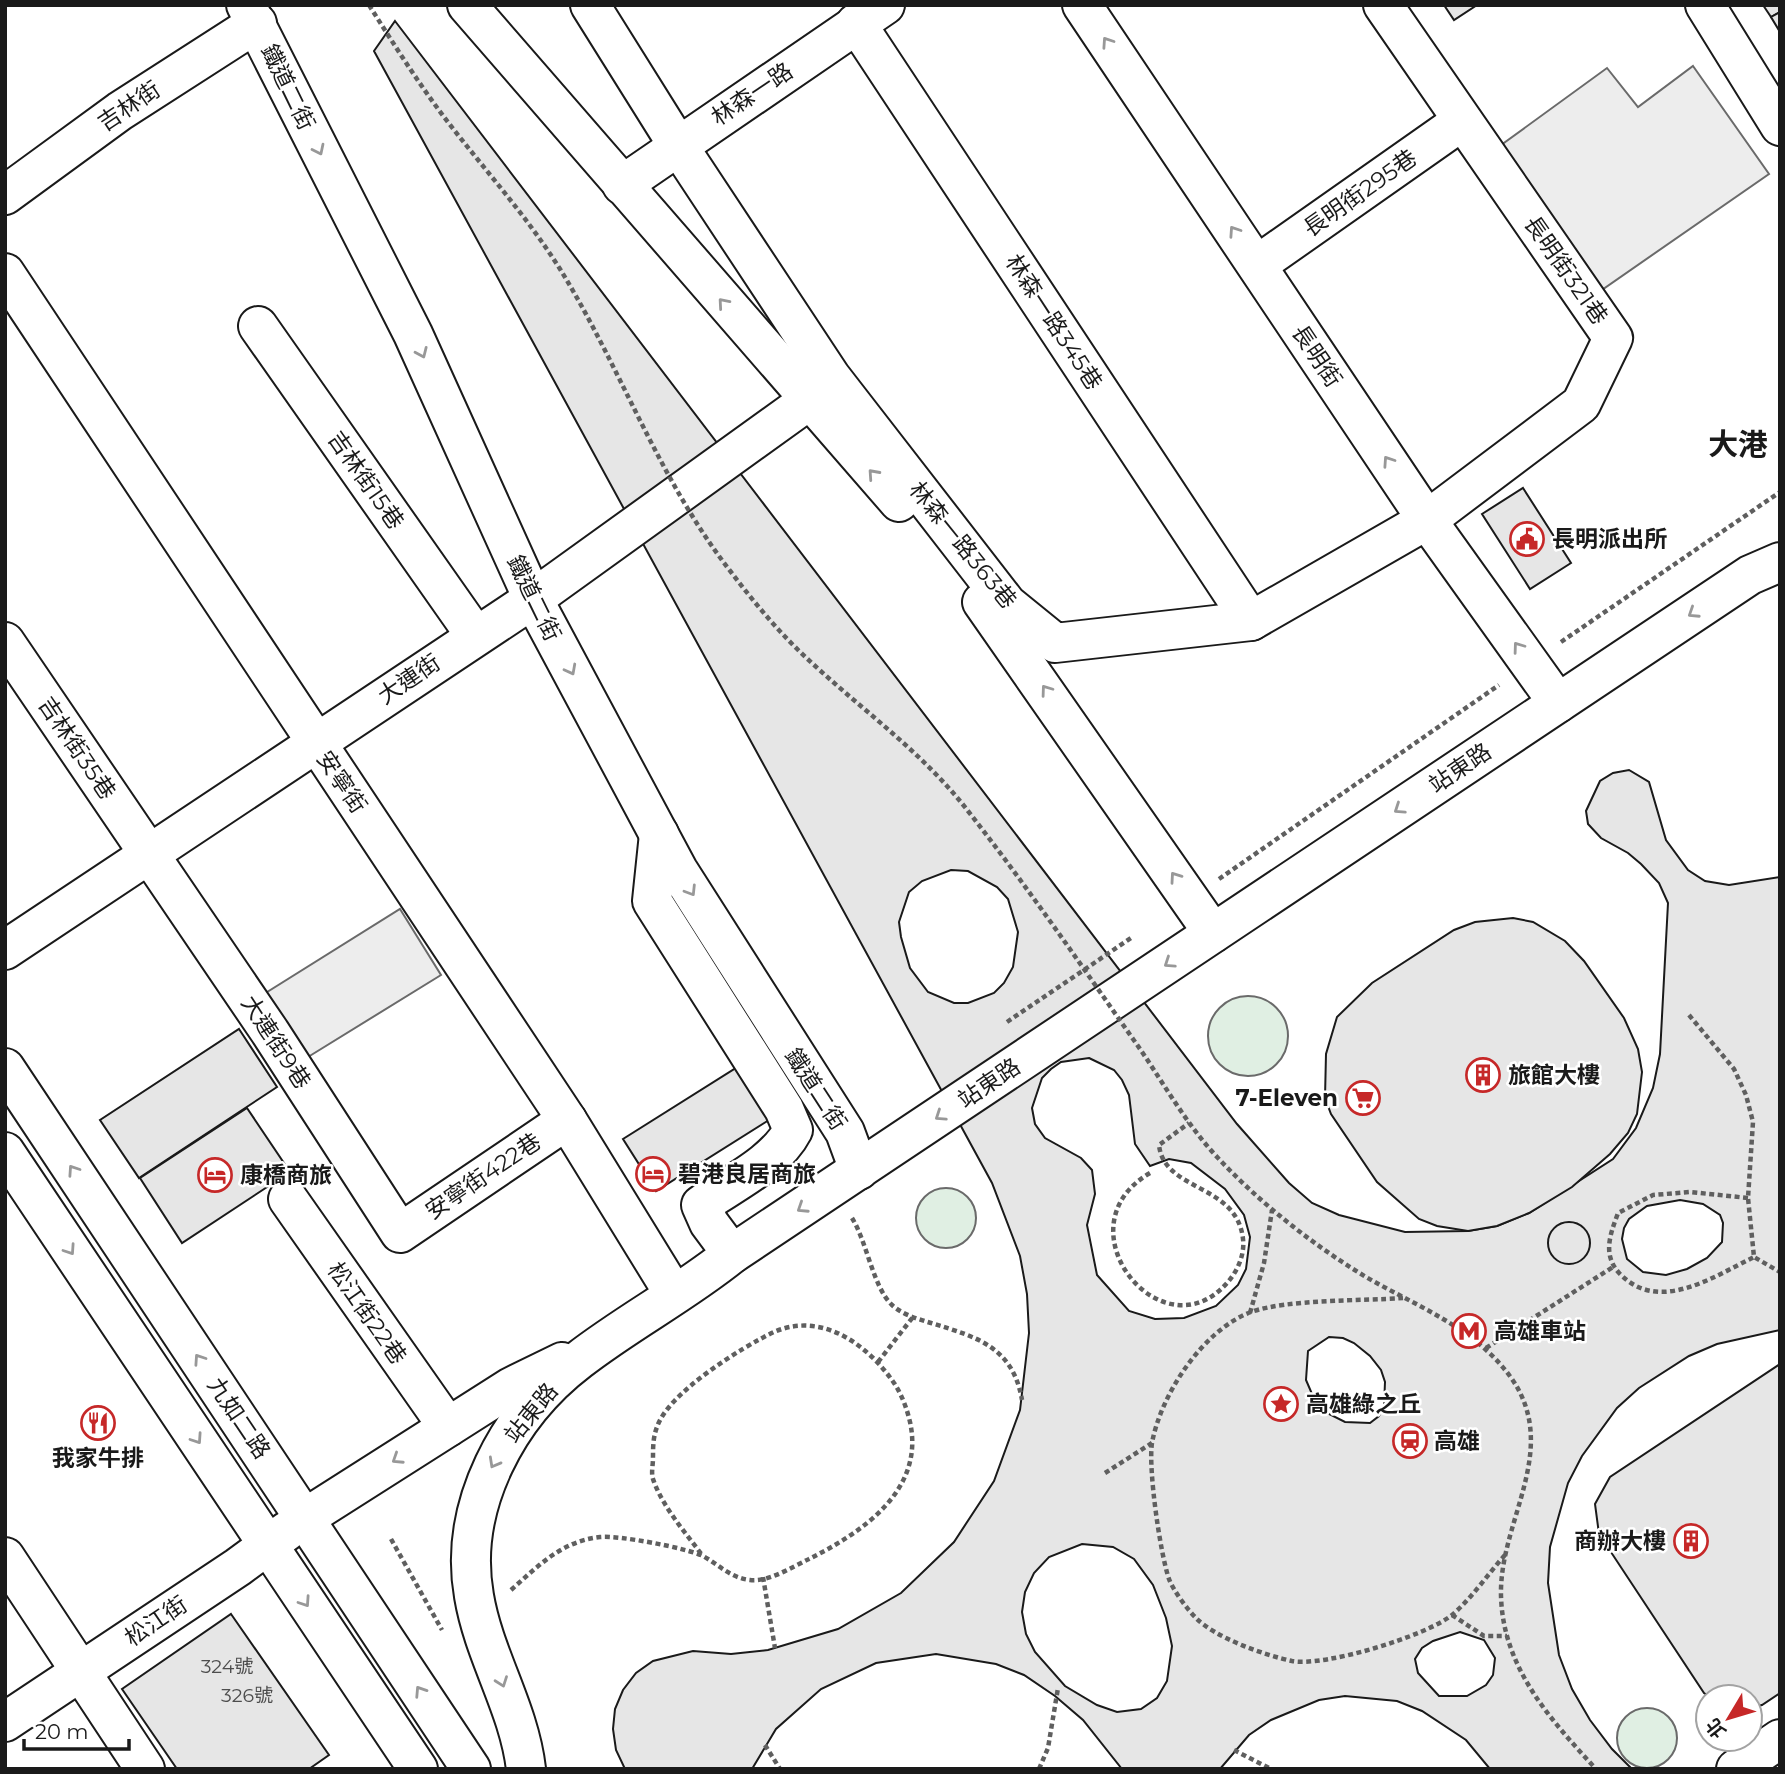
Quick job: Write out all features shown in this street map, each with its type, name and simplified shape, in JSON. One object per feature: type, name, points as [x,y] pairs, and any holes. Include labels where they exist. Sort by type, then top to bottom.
[{"type":"street","points":[[467,5],[934,543],[995,618],[1213,933]]},
{"type":"street","name":"林森一路363巷","points":[[590,5],[677,144],[831,377],[1007,604],[1055,643],[1251,621],[1427,520]]},
{"type":"street","name":"長明街","points":[[1083,5],[1427,520],[1558,703]]},
{"type":"street","points":[[1383,5],[1462,121]]},
{"type":"street","points":[[1705,5],[1780,126]]},
{"type":"street","name":"林森一路","points":[[622,185],[677,144],[875,11]]},
{"type":"street","name":"林森一路345巷","points":[[875,11],[1251,621]]},
{"type":"street","name":"吉林街","points":[[5,195],[251,14]]},
{"type":"street","name":"鐵道二街","points":[[251,14],[413,334],[533,599],[692,893],[845,1132],[859,1170]]},
{"type":"street","name":"長明街295巷","points":[[1257,265],[1462,121]]},
{"type":"street","name":"長明街321巷","points":[[1427,520],[1581,404],[1613,338],[1462,121]]},
{"type":"street","name":"安寧街","points":[[5,273],[567,1120],[674,1294]]},
{"type":"street","name":"吉林街15巷","points":[[258,326],[475,635]]},
{"type":"street","name":"大連街","points":[[5,950],[475,635],[533,599],[808,401]]},
{"type":"street","name":"站東路","points":[[526,1769],[515,1717],[480,1623],[471,1567],[472,1535],[488,1474],[506,1443],[549,1387],[605,1341],[732,1254],[1558,703],[1770,565]]},
{"type":"street","name":"吉林街35巷","points":[[5,642],[150,853]]},
{"type":"street","points":[[659,834],[652,901],[784,1109],[793,1130],[787,1142],[768,1158],[701,1205],[709,1223],[732,1254]]},
{"type":"street","name":"大連街9巷","points":[[150,853],[400,1233]]},
{"type":"street","name":"九如二路","points":[[5,1068],[471,1769]]},
{"type":"street","name":"安寧街422巷","points":[[400,1233],[567,1120]]},
{"type":"street","name":"九如二路","points":[[5,1152],[418,1769]]},
{"type":"street","name":"松江街22巷","points":[[288,1199],[447,1427]]},
{"type":"street","name":"松江街","points":[[5,1722],[305,1518],[447,1427],[511,1387],[605,1341]]},
{"type":"street","points":[[5,1557],[145,1769]]},
{"type":"street","points":[[1736,1769],[1780,1740]]},
{"type":"path","points":[[369,5],[405,64],[508,194],[558,266],[668,477],[703,535],[769,618],[810,662],[931,767],[965,807],[1138,1046],[1189,1123],[1217,1157],[1272,1210],[1362,1274],[1445,1318],[1486,1348],[1520,1393],[1531,1430],[1531,1465],[1505,1554],[1501,1598],[1507,1636],[1531,1691],[1550,1719],[1596,1769]]},
{"type":"path","points":[[1561,642],[1780,492]]},
{"type":"path","points":[[1219,880],[1508,678]]},
{"type":"path","points":[[1005,1024],[1131,938]]},
{"type":"path","points":[[1689,1015],[1734,1069],[1746,1095],[1753,1122],[1748,1198],[1754,1257]]},
{"type":"path","points":[[1150,1173],[1132,1186],[1118,1207],[1114,1246],[1119,1264],[1129,1279],[1156,1299],[1177,1305],[1215,1294],[1235,1272],[1244,1241],[1238,1223],[1225,1204],[1199,1185],[1170,1172],[1161,1159],[1159,1145],[1189,1123]]},
{"type":"path","points":[[1748,1198],[1690,1192],[1653,1195],[1618,1213],[1607,1242],[1613,1267],[1632,1287],[1654,1293],[1689,1287],[1754,1257]]},
{"type":"path","points":[[1250,1312],[1264,1263],[1272,1210]]},
{"type":"path","points":[[858,1228],[885,1298],[913,1317],[978,1338],[1005,1357],[1014,1371],[1022,1399]]},
{"type":"path","points":[[1754,1257],[1780,1272]]},
{"type":"path","points":[[1486,1348],[1613,1267]]},
{"type":"path","points":[[1406,1298],[1304,1304],[1250,1312],[1202,1344],[1169,1395],[1152,1443],[1157,1518],[1169,1581],[1195,1618],[1224,1637],[1293,1661],[1337,1658],[1424,1630],[1452,1615],[1505,1554]]},
{"type":"path","points":[[878,1362],[913,1317]]},
{"type":"path","points":[[811,1324],[830,1328],[850,1339],[878,1362],[896,1385],[906,1408],[913,1437],[911,1465],[902,1487],[884,1509],[848,1535],[781,1573],[751,1580],[728,1573],[702,1555],[676,1519],[652,1478],[657,1425],[671,1404],[716,1366],[781,1329],[811,1324]]},
{"type":"path","points":[[1105,1473],[1152,1443]]},
{"type":"path","points":[[511,1590],[566,1545],[582,1539],[622,1538],[702,1555]]},
{"type":"path","points":[[391,1539],[448,1642]]},
{"type":"path","points":[[764,1577],[775,1648]]},
{"type":"path","points":[[1452,1615],[1484,1636],[1507,1636]]},
{"type":"path","points":[[1039,1769],[1048,1748],[1058,1688]]},
{"type":"path","points":[[765,1745],[780,1769]]},
{"type":"path","points":[[1234,1750],[1271,1769]]},
{"type":"green space","points":[[1240,996],[1256,996],[1277,1007],[1288,1028],[1288,1044],[1277,1065],[1256,1076],[1240,1076],[1226,1070],[1214,1058],[1208,1044],[1208,1028],[1214,1014],[1226,1002]]},
{"type":"green space","points":[[946,1188],[967,1197],[976,1218],[967,1239],[946,1248],[925,1239],[916,1218],[925,1197]]},
{"type":"green space","points":[[1647,1708],[1668,1717],[1677,1738],[1668,1759],[1647,1768],[1626,1759],[1617,1738],[1626,1717]]},
{"type":"shaded area","points":[[1693,66],[1769,174],[1596,294],[1497,148],[1607,68],[1638,107]]},
{"type":"shaded area","points":[[400,909],[441,975],[308,1057],[264,994]]},
{"type":"building","points":[[1444,5],[1477,5],[1454,20]]},
{"type":"building","points":[[1763,5],[1780,5],[1780,12],[1771,17]]},
{"type":"building","points":[[1780,12],[1780,32],[1771,17]]},
{"type":"building","name":"高雄車站","points":[[395,21],[1237,1124],[1289,1183],[1312,1203],[1339,1215],[1405,1232],[1468,1231],[1497,1226],[1529,1213],[1613,1159],[1636,1128],[1653,1088],[1660,1054],[1668,903],[1659,883],[1641,864],[1628,853],[1601,838],[1588,824],[1586,811],[1600,781],[1613,773],[1629,770],[1649,782],[1666,840],[1688,870],[1705,881],[1729,885],[1780,877],[1780,1330],[1717,1344],[1689,1356],[1639,1388],[1617,1408],[1582,1456],[1568,1483],[1550,1547],[1548,1583],[1559,1655],[1572,1689],[1590,1720],[1612,1749],[1632,1769],[1490,1769],[1466,1740],[1422,1711],[1397,1701],[1345,1696],[1319,1700],[1271,1720],[1249,1735],[1220,1769],[1122,1769],[1083,1720],[1055,1696],[1024,1675],[996,1664],[936,1654],[876,1663],[821,1689],[776,1729],[752,1769],[625,1769],[616,1750],[613,1729],[615,1709],[623,1690],[636,1673],[653,1661],[693,1651],[731,1654],[768,1650],[838,1629],[901,1593],[954,1542],[994,1481],[1020,1410],[1029,1333],[1027,1294],[1020,1256],[992,1183],[374,51]],"holes":[[[951,870],[968,871],[997,887],[1008,899],[1018,932],[1013,967],[1004,983],[994,993],[968,1003],[954,1003],[928,992],[910,968],[899,922],[909,892],[922,881]],[[1089,1058],[1114,1070],[1129,1095],[1135,1144],[1150,1166],[1169,1159],[1191,1163],[1225,1189],[1244,1215],[1250,1237],[1246,1269],[1238,1285],[1216,1306],[1184,1318],[1155,1319],[1129,1311],[1097,1275],[1087,1225],[1095,1194],[1092,1170],[1081,1158],[1045,1138],[1035,1124],[1032,1108],[1042,1078],[1061,1062]],[[1680,1200],[1703,1204],[1720,1215],[1723,1223],[1722,1242],[1707,1258],[1687,1269],[1666,1275],[1643,1272],[1627,1259],[1622,1239],[1629,1219],[1647,1206]],[[1329,1337],[1343,1338],[1370,1356],[1381,1370],[1385,1382],[1384,1406],[1379,1416],[1370,1423],[1345,1422],[1327,1413],[1312,1394],[1306,1380],[1308,1351]],[[1082,1544],[1113,1547],[1134,1559],[1153,1585],[1166,1618],[1172,1646],[1167,1681],[1157,1698],[1141,1709],[1117,1712],[1097,1705],[1065,1686],[1035,1652],[1026,1634],[1022,1612],[1025,1592],[1034,1573],[1049,1557]],[[1460,1632],[1484,1640],[1495,1658],[1493,1675],[1486,1685],[1467,1696],[1439,1696],[1418,1673],[1415,1659],[1422,1648],[1433,1641]]]},
{"type":"building","name":"長明派出所","points":[[1523,488],[1571,563],[1530,589],[1482,514]]},
{"type":"building","name":"旅館大樓","points":[[1513,918],[1533,922],[1565,941],[1584,961],[1624,1018],[1638,1049],[1642,1072],[1637,1114],[1628,1133],[1610,1154],[1572,1187],[1529,1213],[1497,1226],[1468,1231],[1437,1226],[1419,1219],[1377,1182],[1331,1114],[1325,1098],[1326,1054],[1337,1017],[1372,983],[1454,930],[1475,922]]},
{"type":"building","points":[[239,1029],[277,1087],[139,1178],[100,1120]]},
{"type":"building","points":[[736,1068],[769,1120],[656,1191],[623,1139]]},
{"type":"building","name":"康橋商旅","points":[[247,1108],[290,1172],[182,1243],[140,1178]]},
{"type":"building","points":[[1569,1222],[1584,1228],[1590,1243],[1584,1258],[1569,1264],[1554,1258],[1548,1243],[1554,1228]]},
{"type":"building","name":"商辦大樓","points":[[1780,1364],[1780,1693],[1764,1704],[1764,1683],[1697,1683],[1599,1534],[1595,1504],[1610,1477]]},
{"type":"building","points":[[231,1614],[329,1755],[309,1769],[177,1769],[122,1689]]},
{"type":"place","name":"長明派出所","points":[[1527,539]]},
{"type":"place","name":"旅館大樓","points":[[1483,1075]]},
{"type":"place","name":"7-Eleven","points":[[1363,1098]]},
{"type":"place","name":"碧港良居商旅","points":[[653,1174]]},
{"type":"place","name":"康橋商旅","points":[[215,1175]]},
{"type":"place","name":"高雄車站","points":[[1469,1331]]},
{"type":"place","name":"高雄綠之丘","points":[[1281,1404]]},
{"type":"place","name":"我家牛排","points":[[98,1423]]},
{"type":"place","name":"高雄","points":[[1410,1441]]},
{"type":"place","name":"商辦大樓","points":[[1691,1541]]},
{"type":"district","name":"大港","points":[[1738,444]]}]
